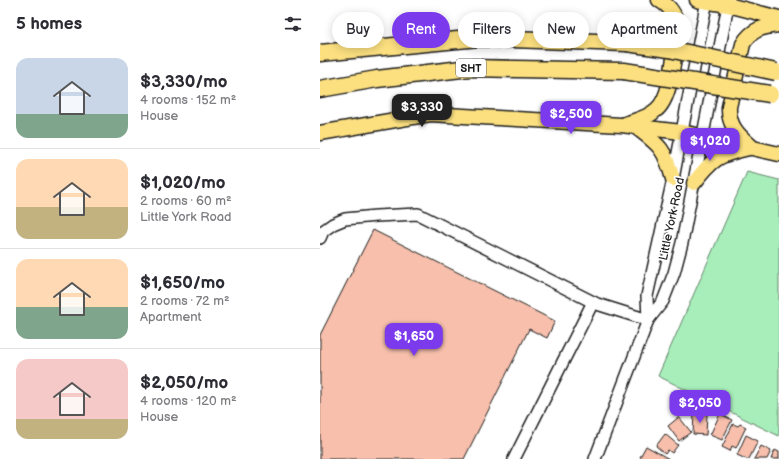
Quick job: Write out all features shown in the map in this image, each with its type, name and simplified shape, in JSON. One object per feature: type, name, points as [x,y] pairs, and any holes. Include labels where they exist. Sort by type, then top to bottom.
[{"type":"highway","points":[[320,53],[479,38],[627,43],[669,49],[778,73]]},
{"type":"highway","name":"SHT","points":[[320,89],[377,79],[470,68],[624,71],[775,95]]},
{"type":"main road","points":[[621,125],[653,113],[660,107],[666,97],[678,34],[678,25],[676,18],[669,8],[659,0]]},
{"type":"main road","points":[[703,0],[729,3],[777,20]]},
{"type":"main road","points":[[752,0],[777,20]]},
{"type":"main road","points":[[753,147],[734,130],[728,115],[729,107],[743,44],[748,36],[756,30],[777,20]]},
{"type":"main road","points":[[320,133],[430,114],[621,125],[682,132],[779,154]]},
{"type":"main road","points":[[637,128],[656,142],[662,149],[668,161],[673,179]]},
{"type":"main road","points":[[694,183],[707,166],[718,157],[753,147]]},
{"type":"street","name":"Little York Road","points":[[648,320],[647,296],[682,132],[703,0]]},
{"type":"street","name":"Little York Road","points":[[595,459],[648,320],[663,302],[674,273],[682,244],[729,3]]},
{"type":"street","points":[[320,238],[323,231],[333,224],[345,219],[418,214],[593,302],[648,320]]},
{"type":"street","points":[[514,459],[593,302]]},
{"type":"green space","points":[[747,172],[779,180],[779,436],[658,376]]},
{"type":"building","points":[[373,230],[555,321],[547,338],[529,329],[464,459],[320,459],[320,335]]},
{"type":"building","points":[[694,413],[707,414],[706,435],[693,434]]},
{"type":"building","points":[[720,414],[732,420],[722,440],[710,435]]},
{"type":"building","points":[[679,417],[691,432],[679,441],[668,426]]},
{"type":"building","points":[[733,424],[738,426],[740,424],[746,427],[736,448],[732,446],[730,451],[722,447]]},
{"type":"building","points":[[665,434],[678,445],[672,453],[668,450],[665,454],[656,446]]},
{"type":"building","points":[[746,435],[758,441],[749,459],[737,455]]},
{"type":"building","points":[[646,446],[669,459],[643,459],[640,457]]},
{"type":"building","points":[[761,446],[771,451],[767,459],[754,459]]},
{"type":"building","points":[[775,450],[779,452],[779,459],[771,459]]}]
